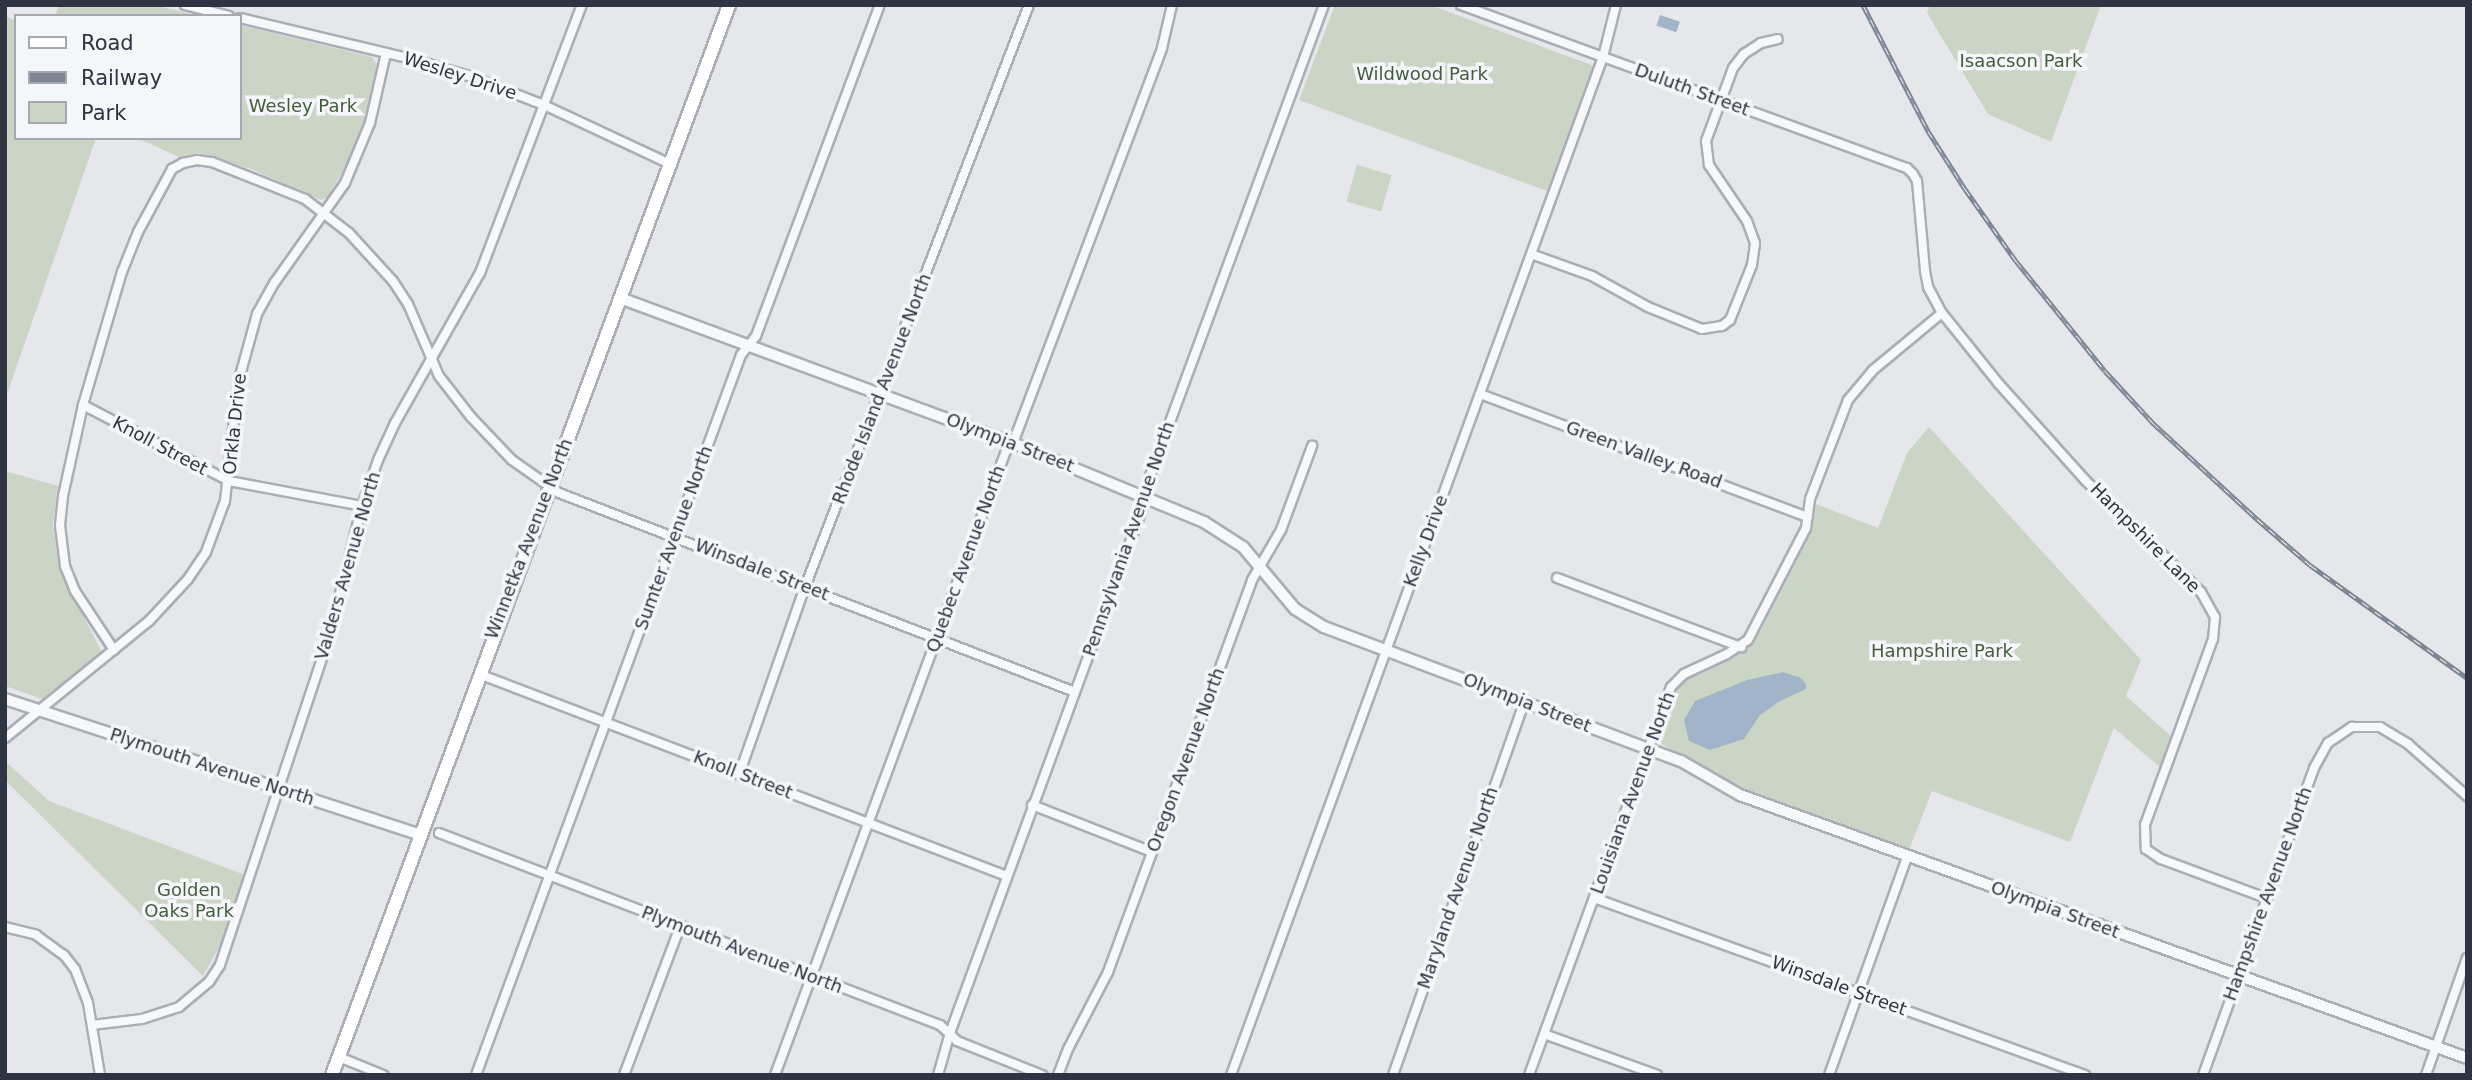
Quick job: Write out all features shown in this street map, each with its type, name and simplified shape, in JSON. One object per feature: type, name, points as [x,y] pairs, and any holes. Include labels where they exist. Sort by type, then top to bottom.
[{"type":"main road","name":"Winnetka Avenue North","points":[[332,1075],[419,834],[729,5]]},
{"type":"street","points":[[184,5],[221,14]]},
{"type":"street","name":"Valders Avenue North","points":[[92,1025],[160,1015],[179,1007],[209,982],[228,947],[332,628],[362,506],[395,423],[480,273],[582,5]]},
{"type":"street","name":"Sumter Avenue North","points":[[476,1075],[741,355],[756,335],[880,5]]},
{"type":"street","name":"Rhode Island Avenue North","points":[[739,775],[805,587],[1029,5]]},
{"type":"street","name":"Quebec Avenue North","points":[[775,1075],[1006,451],[1013,443],[1162,48],[1172,5]]},
{"type":"street","name":"Pennsylvania Avenue North","points":[[938,1075],[950,1033],[1032,805],[1143,507],[1143,495],[1325,5]]},
{"type":"street","name":"Duluth Street","points":[[1461,5],[1907,168],[1917,181]]},
{"type":"street","name":"Kelly Drive","points":[[1231,1075],[1603,57],[1616,5]]},
{"type":"street","name":"Wesley Drive","points":[[242,18],[472,76],[544,105],[670,164]]},
{"type":"street","points":[[1531,254],[1603,281],[1658,312],[1702,328],[1722,326],[1730,320],[1752,265],[1755,243],[1746,221],[1714,176],[1706,154],[1709,130],[1733,68],[1744,54],[1761,43],[1778,39]]},
{"type":"street","name":"Orkla Drive","points":[[5,738],[149,621],[188,579],[219,524],[229,481],[238,383],[257,314],[275,282],[325,211],[359,156],[379,91],[386,53]]},
{"type":"street","name":"Winsdale Street","points":[[83,405],[122,272],[138,232],[172,169],[183,163],[212,162],[305,199],[325,211],[364,248],[393,281],[408,304],[439,376],[471,417],[512,460],[549,487],[1074,692]]},
{"type":"street","name":"Hampshire Lane","points":[[1917,181],[1928,287],[1942,313],[1999,384],[2085,480],[2201,592],[2215,617],[2213,639],[2143,836],[2146,849],[2161,859],[2266,898]]},
{"type":"street","name":"Olympia Street","points":[[620,298],[1013,443],[1143,495],[1231,537],[1295,609],[1309,619],[1681,761],[1740,795],[2467,1058]]},
{"type":"street","points":[[1556,578],[1741,647],[1754,629],[1806,528],[1810,499],[1847,400],[1873,370],[1942,313]]},
{"type":"street","name":"Green Valley Road","points":[[1480,394],[1808,516]]},
{"type":"street","points":[[83,405],[63,496],[61,542],[65,566],[75,591],[114,650]]},
{"type":"street","name":"Knoll Street","points":[[83,405],[229,481],[362,506]]},
{"type":"street","name":"Oregon Avenue North","points":[[1058,1075],[1068,1049],[1108,972],[1252,580],[1281,530],[1312,446]]},
{"type":"street","name":"Louisiana Avenue North","points":[[1529,1075],[1667,695],[1677,678],[1741,647]]},
{"type":"street","name":"Knoll Street","points":[[479,674],[1007,876]]},
{"type":"street","name":"Plymouth Avenue North","points":[[5,699],[419,834]]},
{"type":"street","name":"Maryland Avenue North","points":[[1393,1075],[1525,701]]},
{"type":"street","name":"Hampshire Avenue North","points":[[2203,1075],[2320,754],[2337,735],[2351,727],[2380,727],[2392,732],[2467,796]]},
{"type":"street","points":[[1032,805],[1152,852]]},
{"type":"street","name":"Plymouth Avenue North","points":[[439,833],[940,1026],[957,1041],[1042,1075]]},
{"type":"street","points":[[1829,1075],[1907,857]]},
{"type":"street","name":"Winsdale Street","points":[[1594,898],[2085,1075]]},
{"type":"street","points":[[5,927],[36,934],[64,955],[84,985],[100,1075]]},
{"type":"street","points":[[624,1075],[680,927]]},
{"type":"street","points":[[2426,1075],[2467,958]]},
{"type":"street","points":[[1544,1034],[1657,1075]]},
{"type":"street","points":[[339,1057],[383,1075]]},
{"type":"green space","points":[[59,5],[154,5],[191,14],[56,14]]},
{"type":"green space","name":"Wildwood Park","points":[[1335,5],[1430,5],[1594,66],[1547,191],[1299,100]]},
{"type":"green space","name":"Isaacson Park","points":[[1930,5],[2101,5],[2051,142],[1988,114],[1927,13]]},
{"type":"green space","points":[[5,16],[14,20],[14,140],[95,140],[5,400]]},
{"type":"green space","name":"Wesley Park","points":[[242,25],[372,57],[377,65],[365,119],[352,155],[328,197],[321,200],[251,169],[200,153],[179,157],[141,140],[242,140]]},
{"type":"green space","points":[[1357,165],[1392,175],[1381,211],[1347,202]]},
{"type":"green space","name":"Hampshire Park","points":[[1929,427],[2141,660],[2126,696],[2173,738],[2161,768],[2114,728],[2070,842],[1932,791],[1909,850],[1740,787],[1658,742],[1680,683],[1744,649],[1760,632],[1811,533],[1816,504],[1878,528],[1907,453]]},
{"type":"green space","points":[[5,471],[58,486],[53,525],[59,567],[101,651],[45,700],[5,686]]},
{"type":"green space","name":"Golden Oaks Park","points":[[5,761],[49,801],[245,875],[222,942],[203,976],[5,780]]},
{"type":"water","points":[[1660,15],[1680,22],[1676,32],[1656,25]]},
{"type":"water","points":[[1783,672],[1801,678],[1806,689],[1780,701],[1760,715],[1744,739],[1710,750],[1689,741],[1684,720],[1695,701],[1747,680]]},
{"type":"railway","points":[[1863,5],[1928,131],[1965,189],[2016,261],[2105,371],[2153,423],[2310,565],[2467,678]]}]
